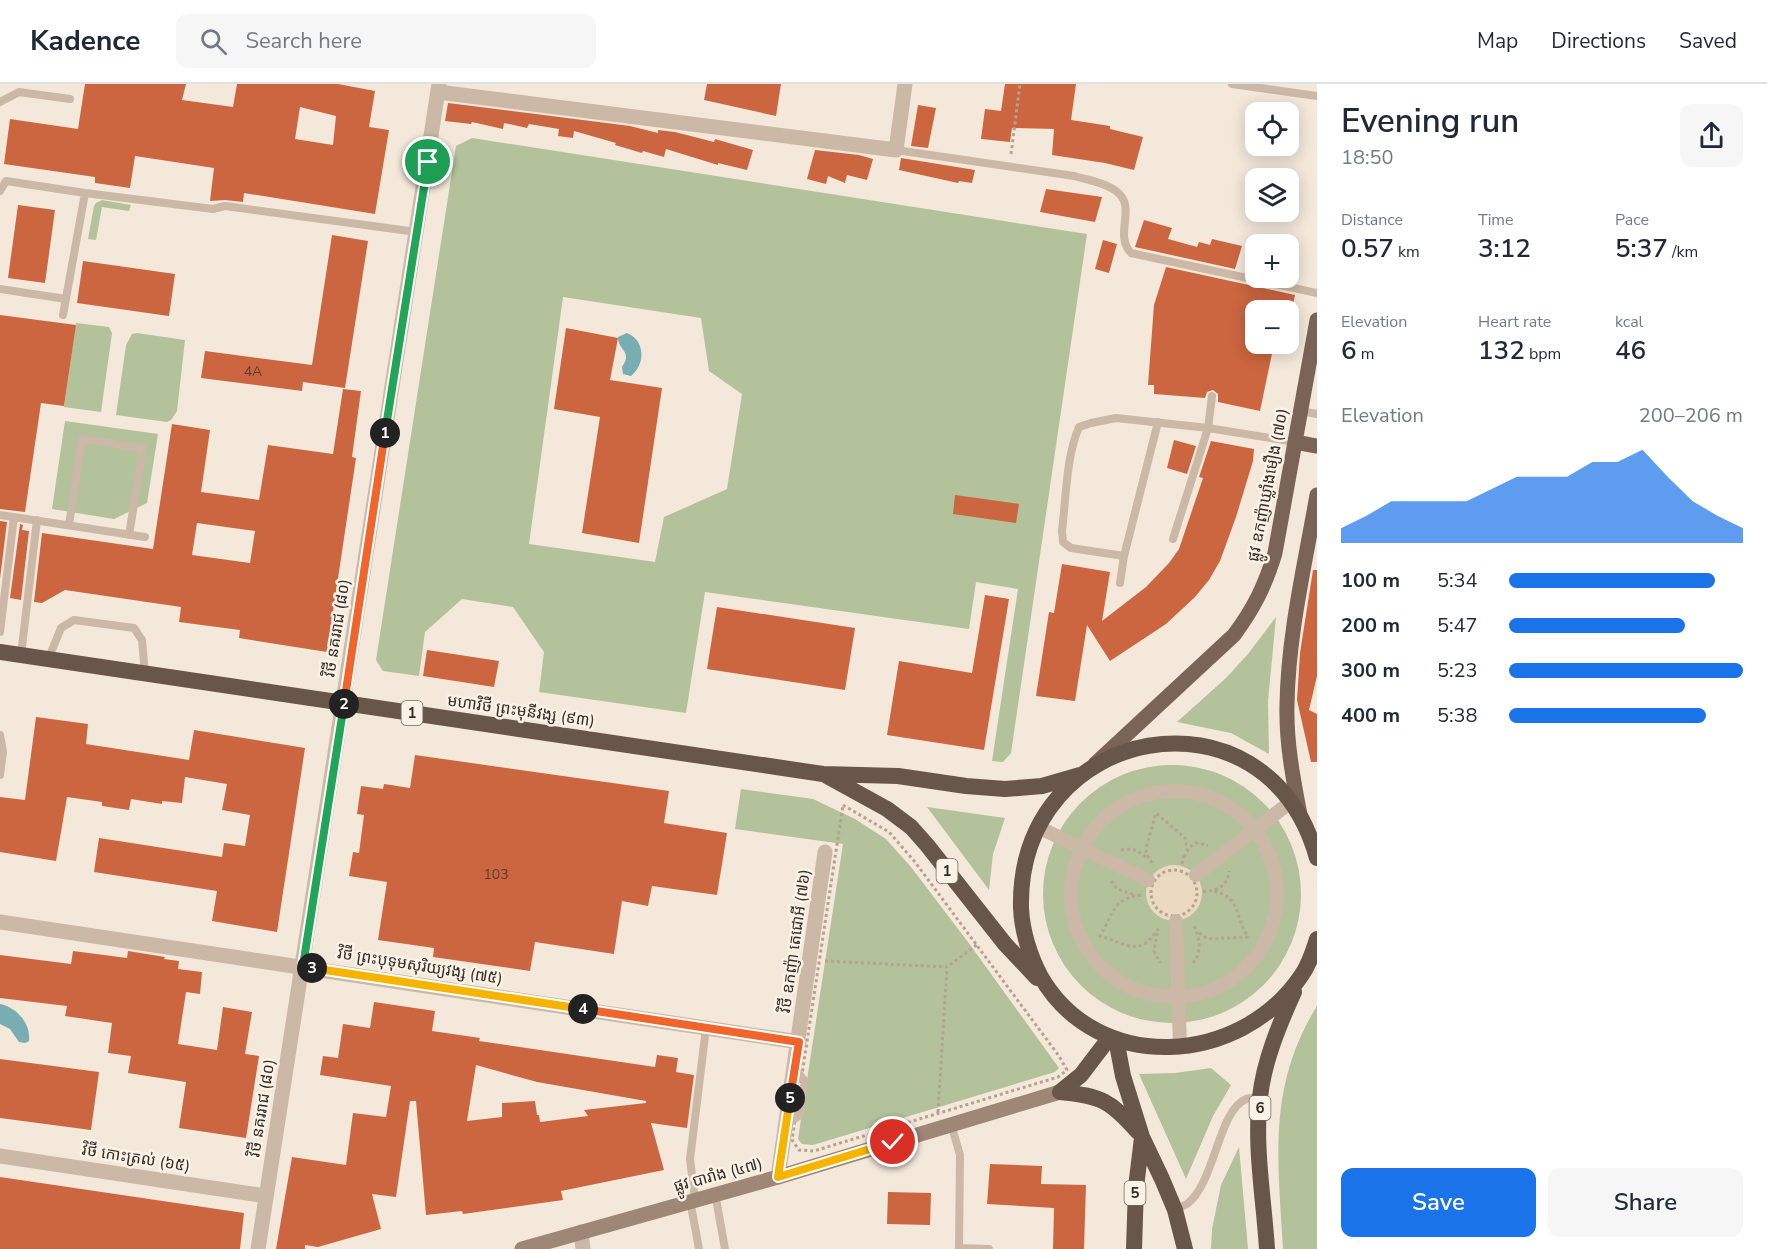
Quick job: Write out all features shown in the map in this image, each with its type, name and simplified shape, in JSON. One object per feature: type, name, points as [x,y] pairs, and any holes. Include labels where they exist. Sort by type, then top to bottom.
[{"type":"highway","name":"មហាវិថី ព្រះមុនីវង្ស (៩៣)","points":[[0,652],[823,774],[898,776],[1005,789],[1042,786],[1086,771]]},
{"type":"highway","name":"1","points":[[1317,858],[1309,834],[1296,808],[1268,777],[1239,758],[1223,751],[1190,744],[1173,743],[1139,747],[1115,755],[1086,771],[1064,789],[1038,827],[1028,852],[1022,881],[1021,910],[1026,939],[1035,966],[1050,992],[1067,1011],[1085,1024],[1113,1038],[1158,1048],[1180,1047],[1221,1037],[1258,1019],[1275,1006],[1302,975],[1317,939]]},
{"type":"highway","name":"មហាវិថី ព្រះមុនីវង្ស (៩៣)","points":[[823,774],[887,809],[910,827],[927,845],[1005,944],[1050,992]]},
{"type":"highway","name":"6","points":[[1267,1249],[1258,1133],[1260,1098],[1271,1051],[1302,975]]},
{"type":"highway","points":[[1060,1092],[1113,1038]]},
{"type":"highway","name":"5","points":[[1113,1038],[1142,1137],[1136,1187],[1134,1249]]},
{"type":"highway","points":[[1060,1092],[1089,1095],[1104,1100],[1120,1111],[1142,1137],[1174,1210],[1185,1249]]},
{"type":"main road","name":"ផ្លូវ ឧកញ៉ាឃ្លាំងមឿង (៧០)","points":[[1086,771],[1234,635],[1251,612],[1266,584],[1275,553],[1317,320]]},
{"type":"main road","points":[[1295,442],[1317,446]]},
{"type":"main road","points":[[1296,808],[1290,763],[1287,705],[1291,652],[1317,495]]},
{"type":"main road","name":"ផ្លូវ បារាំង (៤៧)","points":[[522,1249],[778,1177],[1060,1092]]},
{"type":"street","points":[[439,88],[896,150],[904,84]]},
{"type":"street","name":"វិថី នគររាជ (៨០)","points":[[258,1249],[439,88]]},
{"type":"street","points":[[1177,790],[1199,793],[1221,801],[1240,813],[1256,829],[1268,849],[1275,870],[1278,893],[1276,915],[1269,937],[1257,956],[1242,973],[1223,986],[1202,994],[1178,998],[1158,997],[1137,991],[1117,981],[1087,950],[1077,930],[1072,909],[1071,887],[1081,848],[1096,826],[1112,811],[1132,799],[1154,792],[1177,790]]},
{"type":"street","points":[[1196,875],[1256,829],[1296,808]]},
{"type":"street","points":[[1038,827],[1148,880]]},
{"type":"street","name":"វិថី ឧកញ៉ា តេជោអី (៧៦)","points":[[778,1177],[825,852]]},
{"type":"street","name":"វិថី ព្រះបុទុមសុរិយ្យវង្ស (៧៥)","points":[[0,921],[799,1042]]},
{"type":"street","points":[[1176,921],[1180,1047]]},
{"type":"street","name":"វិថី កោះត្រល់ (៦៥)","points":[[0,1156],[266,1196]]},
{"type":"street","points":[[582,1232],[583,1249]]},
{"type":"lane","points":[[1232,84],[1317,96]]},
{"type":"lane","points":[[0,102],[19,92],[70,99]]},
{"type":"lane","points":[[896,150],[1074,176],[1098,183],[1116,191],[1122,198],[1127,211],[1125,246],[1131,253],[1317,293]]},
{"type":"lane","points":[[0,191],[6,181],[213,209],[225,206],[417,232]]},
{"type":"lane","points":[[63,315],[85,193]]},
{"type":"lane","points":[[0,290],[66,299]]},
{"type":"lane","points":[[1173,539],[1208,428],[1212,396]]},
{"type":"lane","points":[[1301,411],[1317,414]]},
{"type":"lane","points":[[1124,556],[1071,548],[1063,542],[1062,531],[1075,435],[1079,428],[1116,418],[1208,428],[1295,442]]},
{"type":"lane","points":[[1120,583],[1124,556],[1158,422]]},
{"type":"lane","points":[[69,525],[82,440],[143,449],[129,535]]},
{"type":"lane","points":[[0,515],[145,537]]},
{"type":"lane","points":[[0,632],[14,517]]},
{"type":"lane","points":[[21,655],[37,520]]},
{"type":"lane","points":[[48,660],[61,627],[74,620],[134,628],[142,640],[145,673]]},
{"type":"lane","points":[[0,735],[3,752],[0,775]]},
{"type":"lane","points":[[699,1249],[690,1159],[706,1028]]},
{"type":"lane","points":[[1174,1210],[1188,1203],[1199,1191],[1227,1123],[1237,1107],[1246,1099],[1260,1098]]},
{"type":"lane","points":[[951,1124],[960,1155],[959,1249],[989,1249]]},
{"type":"lane","points":[[715,1193],[725,1249]]},
{"type":"path","points":[[1009,166],[1020,84]]},
{"type":"path","points":[[799,1150],[792,1140],[843,805],[889,832],[915,862],[978,944],[1067,1070]]},
{"type":"path","points":[[1152,863],[1146,853],[1146,848],[1156,813],[1185,838],[1187,846],[1182,864]]},
{"type":"path","points":[[1170,869],[1180,870],[1192,878],[1197,894],[1192,907],[1186,913],[1170,916],[1156,908],[1152,902],[1151,888],[1159,875],[1170,869]]},
{"type":"path","points":[[1194,925],[1200,934],[1208,939],[1248,937],[1229,895],[1214,891],[1203,892]]},
{"type":"path","points":[[1137,896],[1120,902],[1114,907],[1100,936],[1135,947],[1145,945],[1151,940],[1160,926]]},
{"type":"path","points":[[820,960],[947,967],[978,944]]},
{"type":"path","points":[[938,1113],[947,967]]},
{"type":"green space","points":[[472,138],[1087,234],[1011,753],[1003,762],[992,761],[1018,589],[976,582],[969,629],[705,592],[686,713],[539,692],[544,652],[513,607],[462,599],[425,632],[419,676],[383,671],[376,660],[456,146]],"holes":[[[563,297],[701,318],[709,371],[742,394],[727,489],[664,517],[655,562],[529,544]]]},
{"type":"green space","points":[[102,200],[131,205],[129,211],[102,207],[96,240],[88,239],[94,206]]},
{"type":"green space","points":[[76,323],[109,327],[112,333],[101,412],[64,407]]},
{"type":"green space","points":[[132,334],[185,340],[177,411],[167,422],[116,415],[126,345]]},
{"type":"green space","points":[[65,421],[158,434],[147,503],[114,519],[52,509]]},
{"type":"green space","points":[[1276,617],[1268,701],[1269,754],[1231,733],[1177,722],[1226,678],[1248,654]]},
{"type":"green space","points":[[1159,765],[1185,765],[1209,770],[1233,780],[1254,794],[1272,812],[1286,833],[1296,857],[1301,894],[1299,919],[1286,955],[1272,976],[1254,994],[1233,1008],[1209,1018],[1185,1023],[1159,1023],[1135,1018],[1111,1008],[1090,994],[1072,976],[1058,955],[1048,931],[1043,907],[1043,881],[1048,857],[1058,833],[1072,812],[1090,794],[1111,780],[1135,770]]},
{"type":"green space","points":[[741,789],[813,799],[855,819],[886,839],[911,867],[968,942],[1059,1068],[1055,1072],[813,1145],[802,1144],[798,1139],[843,844],[735,829]]},
{"type":"green space","points":[[927,807],[1005,818],[993,854],[989,890]]},
{"type":"green space","points":[[1317,1006],[1317,1249],[1283,1249],[1278,1154],[1283,1095],[1290,1065],[1301,1036]]},
{"type":"green space","points":[[1211,1068],[1231,1085],[1213,1116],[1186,1179],[1139,1074],[1175,1073]]},
{"type":"green space","points":[[1239,1147],[1248,1249],[1211,1249],[1212,1229],[1221,1185]]},
{"type":"shaded area","points":[[1168,865],[1180,865],[1190,869],[1198,877],[1202,893],[1198,909],[1190,917],[1180,921],[1168,921],[1158,917],[1150,909],[1146,899],[1146,887],[1150,877],[1158,869]]},
{"type":"water","points":[[627,333],[637,341],[641,353],[639,365],[631,376],[623,374],[622,367],[626,354],[618,337]]},
{"type":"water","points":[[0,1004],[17,1012],[25,1022],[29,1041],[19,1042],[10,1029],[0,1024]]},
{"type":"building","points":[[85,84],[186,84],[182,100],[233,107],[237,84],[338,84],[375,91],[369,127],[389,130],[375,214],[244,193],[243,202],[210,201],[214,168],[135,156],[130,188],[95,183],[95,177],[4,164],[10,119],[78,129]],"holes":[[[300,107],[336,116],[333,145],[295,139]]]},
{"type":"building","points":[[707,84],[781,84],[776,116],[704,100]]},
{"type":"building","points":[[1005,84],[1076,84],[1071,120],[1110,126],[1110,129],[1143,137],[1134,170],[1052,155],[1054,129],[1012,128],[1010,142],[981,139],[985,109],[1001,111]]},
{"type":"building","points":[[448,103],[630,126],[658,133],[658,130],[675,132],[714,142],[715,139],[753,150],[747,170],[718,163],[718,165],[666,149],[664,157],[643,151],[642,153],[574,131],[573,138],[558,136],[559,129],[529,124],[527,128],[504,123],[503,129],[472,122],[471,124],[445,121]]},
{"type":"building","points":[[918,105],[936,108],[928,148],[911,146]]},
{"type":"building","points":[[815,150],[859,155],[873,159],[867,180],[847,175],[845,183],[828,176],[826,184],[807,179]]},
{"type":"building","points":[[901,158],[975,170],[972,183],[959,181],[958,183],[899,170]]},
{"type":"building","points":[[1046,189],[1102,197],[1095,222],[1040,212]]},
{"type":"building","points":[[18,205],[55,210],[45,283],[8,278]]},
{"type":"building","points":[[1144,220],[1172,228],[1168,239],[1197,247],[1199,242],[1210,245],[1212,239],[1242,246],[1235,269],[1135,247]]},
{"type":"building","points":[[332,235],[368,241],[345,388],[303,382],[302,391],[201,378],[205,351],[312,365]]},
{"type":"building","points":[[1103,240],[1117,244],[1109,273],[1095,269]]},
{"type":"building","points":[[83,261],[175,274],[169,316],[77,303]]},
{"type":"building","points":[[1166,267],[1245,284],[1245,288],[1263,288],[1295,295],[1294,300],[1245,300],[1245,354],[1272,354],[1260,411],[1218,402],[1218,394],[1213,390],[1207,392],[1205,398],[1154,394],[1154,385],[1148,385],[1154,305]]},
{"type":"building","points":[[0,315],[76,325],[64,406],[41,403],[25,512],[0,509]]},
{"type":"building","points":[[566,328],[618,338],[610,380],[662,388],[639,543],[582,533],[600,417],[554,409]]},
{"type":"building","points":[[343,389],[361,391],[352,457],[356,458],[327,652],[239,638],[240,630],[179,622],[181,607],[65,590],[42,603],[34,602],[42,533],[153,549],[172,424],[210,430],[201,492],[259,500],[268,445],[333,454]],"holes":[[[197,523],[255,531],[250,563],[192,555]]]},
{"type":"building","points":[[1174,440],[1196,446],[1187,474],[1167,468]]},
{"type":"building","points":[[1211,441],[1254,449],[1253,461],[1236,517],[1220,561],[1209,580],[1195,597],[1166,624],[1110,661],[1087,625],[1075,701],[1036,696],[1049,612],[1054,613],[1062,564],[1110,572],[1102,621],[1146,587],[1179,549],[1203,478],[1199,477]]},
{"type":"building","points":[[955,495],[1019,504],[1016,523],[953,514]]},
{"type":"building","points":[[0,521],[7,522],[0,579]]},
{"type":"building","points":[[20,524],[23,525],[22,530],[29,531],[21,600],[10,598]]},
{"type":"building","points":[[1313,570],[1317,570],[1317,676],[1309,710],[1317,714],[1317,762],[1311,762],[1297,700],[1300,653]]},
{"type":"building","points":[[985,595],[1009,599],[984,750],[887,735],[899,661],[972,673]]},
{"type":"building","points":[[717,607],[855,628],[845,690],[707,669]]},
{"type":"building","points":[[427,650],[499,661],[494,687],[423,676]]},
{"type":"building","points":[[36,717],[88,724],[86,744],[189,760],[194,730],[305,748],[277,932],[212,921],[217,891],[94,872],[99,838],[222,857],[224,843],[245,846],[250,815],[222,810],[227,784],[185,777],[182,803],[162,801],[162,804],[131,799],[129,810],[102,806],[102,802],[67,797],[56,861],[0,852],[0,797],[25,800]]},
{"type":"building","points":[[415,755],[669,791],[664,823],[727,833],[717,895],[652,886],[648,906],[622,901],[614,954],[535,942],[530,971],[433,957],[434,948],[378,940],[387,882],[349,876],[353,852],[359,853],[364,815],[357,814],[361,786],[383,789],[384,784],[410,788]]},
{"type":"building","points":[[73,951],[127,958],[128,951],[165,957],[164,959],[179,961],[178,969],[202,972],[200,994],[186,992],[178,1044],[217,1050],[223,1007],[252,1012],[245,1054],[259,1056],[246,1138],[179,1128],[186,1082],[128,1073],[131,1056],[108,1053],[112,1023],[65,1016],[67,1006],[0,998],[0,955],[71,964]]},
{"type":"building","points":[[374,1002],[435,1011],[432,1031],[480,1038],[479,1041],[655,1067],[657,1055],[678,1058],[676,1072],[694,1075],[687,1128],[651,1123],[664,1170],[561,1191],[563,1200],[463,1214],[462,1211],[426,1215],[416,1101],[410,1101],[396,1197],[372,1194],[381,1229],[318,1247],[305,1245],[305,1249],[276,1249],[292,1157],[346,1165],[353,1113],[386,1117],[391,1086],[320,1075],[323,1056],[338,1058],[343,1024],[370,1028]],"holes":[[[476,1065],[537,1082],[646,1101],[646,1103],[584,1110],[588,1116],[540,1122],[535,1101],[502,1103],[502,1117],[467,1121]]]},
{"type":"building","points":[[0,1059],[99,1072],[91,1130],[0,1118]]},
{"type":"building","points":[[990,1164],[1042,1166],[1041,1184],[1086,1185],[1084,1249],[1053,1249],[1054,1208],[987,1204]]},
{"type":"building","points":[[0,1177],[244,1213],[240,1249],[0,1249]]},
{"type":"building","points":[[888,1192],[931,1193],[930,1225],[887,1224]]},
{"type":"route","points":[[428,162],[303,966],[799,1042],[778,1177],[893,1142]]}]
